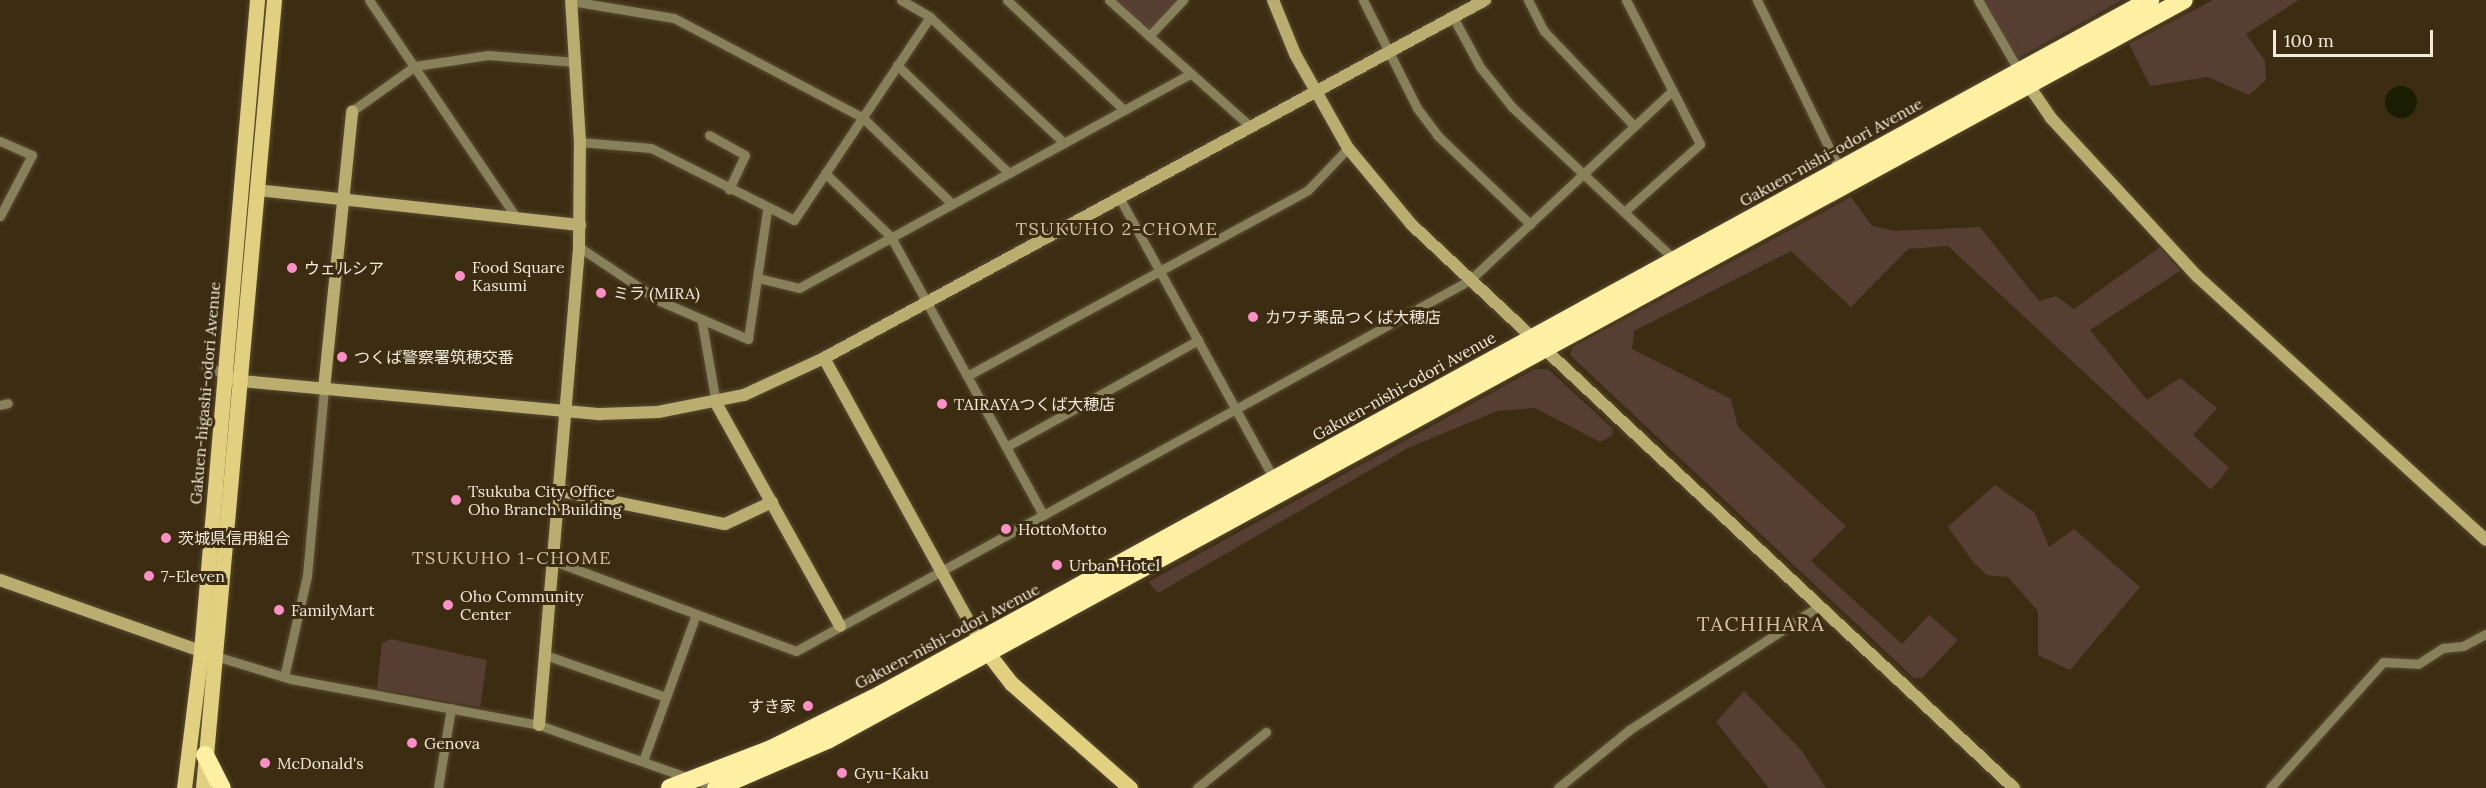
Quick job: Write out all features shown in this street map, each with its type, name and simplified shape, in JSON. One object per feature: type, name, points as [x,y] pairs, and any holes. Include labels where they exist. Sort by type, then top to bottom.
[{"type":"highway","name":"Gakuen-nishi-odori Avenue","points":[[2024,78],[2150,0]]},
{"type":"highway","name":"Gakuen-nishi-odori Avenue","points":[[670,788],[697,779],[818,728],[983,647],[2024,78],[2184,0]]},
{"type":"highway","name":"Gakuen-nishi-odori Avenue","points":[[717,788],[829,740],[983,647],[1275,479],[1538,344],[1675,260],[1843,177]]},
{"type":"highway","points":[[205,755],[222,788]]},
{"type":"main road","name":"Gakuen-higashi-odori Avenue","points":[[184,788],[201,651],[257,0]]},
{"type":"main road","points":[[203,788],[217,657],[274,0]]},
{"type":"main road","points":[[983,647],[1011,683],[1130,788]]},
{"type":"street","points":[[369,0],[513,213]]},
{"type":"street","points":[[539,726],[568,411],[580,225],[580,142],[571,0],[674,18],[862,117],[952,204]]},
{"type":"street","points":[[901,0],[930,17],[1064,143]]},
{"type":"street","points":[[1007,0],[1124,110]]},
{"type":"street","points":[[1109,0],[1250,125]]},
{"type":"street","points":[[1149,36],[1183,0]]},
{"type":"street","points":[[1273,0],[1314,90],[1348,148],[1407,220],[2014,788]]},
{"type":"street","points":[[1363,0],[1387,51],[1437,135],[1530,224]]},
{"type":"street","points":[[205,365],[241,381],[568,411],[628,415],[716,403],[824,358],[1314,90],[1485,0]]},
{"type":"street","points":[[1528,0],[1544,31],[1634,126]]},
{"type":"street","points":[[1624,212],[1700,144],[1671,92],[1626,0]]},
{"type":"street","points":[[1757,0],[1843,177]]},
{"type":"street","points":[[1978,0],[2024,78],[2051,118],[2197,276],[2486,540]]},
{"type":"street","points":[[580,142],[651,148],[767,211],[794,220],[930,17]]},
{"type":"street","points":[[1453,17],[1480,67],[1512,107],[1675,260]]},
{"type":"street","points":[[284,677],[307,576],[352,111],[415,66],[488,55],[576,62]]},
{"type":"street","points":[[897,65],[1009,173]]},
{"type":"street","points":[[758,278],[800,288],[1191,73]]},
{"type":"street","points":[[554,561],[796,651],[1470,280],[1671,92]]},
{"type":"street","points":[[709,135],[745,155],[729,190]]},
{"type":"street","points":[[0,141],[32,155],[0,216]]},
{"type":"street","points":[[967,376],[1308,190],[1348,148]]},
{"type":"street","points":[[825,173],[891,237],[1043,515]]},
{"type":"street","points":[[257,190],[513,213],[580,225]]},
{"type":"street","points":[[1119,197],[1275,479]]},
{"type":"street","points":[[579,247],[702,323],[748,339],[767,211]]},
{"type":"street","points":[[702,323],[716,403],[840,626]]},
{"type":"street","points":[[1006,447],[1198,340]]},
{"type":"street","points":[[824,358],[983,647]]},
{"type":"street","points":[[561,491],[725,524],[772,502]]},
{"type":"street","points":[[0,579],[217,657],[284,677],[539,726],[644,758],[717,788]]},
{"type":"street","points":[[1558,788],[1629,730],[1819,606]]},
{"type":"street","points":[[644,758],[696,614]]},
{"type":"street","points":[[2270,788],[2383,662],[2418,664],[2443,648],[2463,646],[2486,634]]},
{"type":"street","points":[[544,656],[666,697]]},
{"type":"street","points":[[438,788],[451,708]]},
{"type":"street","points":[[1197,788],[1266,732]]},
{"type":"shaded area","points":[[1114,0],[1186,0],[1154,35]]},
{"type":"shaded area","points":[[1983,0],[2122,0],[2018,58]]},
{"type":"shaded area","points":[[2213,0],[2299,0],[2246,34],[2265,61],[2266,80],[2249,95],[2208,77],[2150,86],[2129,44]]},
{"type":"shaded area","points":[[2401,86],[2412,91],[2417,102],[2412,113],[2401,118],[2390,113],[2385,102],[2390,91]]},
{"type":"shaded area","points":[[1851,197],[1872,226],[1895,231],[1980,227],[2039,301],[2056,296],[2074,309],[2160,247],[2180,271],[2090,330],[2147,400],[2180,378],[2217,408],[2193,435],[2229,468],[2211,490],[1948,246],[1908,249],[1851,307],[1791,251],[1634,331],[1632,349],[1731,399],[1738,427],[1846,526],[1811,561],[1902,644],[1929,615],[1958,640],[1922,678],[1914,678],[1570,355],[1573,347]]},
{"type":"shaded area","points":[[1535,369],[1548,369],[1613,429],[1612,436],[1600,442],[1535,408],[1497,411],[1408,448],[1158,593],[1148,582]]},
{"type":"shaded area","points":[[1995,485],[2035,513],[2049,547],[2074,529],[2140,587],[2070,670],[2038,655],[2038,611],[2008,577],[1987,575],[1974,563],[1948,527]]},
{"type":"shaded area","points":[[391,639],[487,660],[480,707],[377,689],[382,643]]},
{"type":"shaded area","points":[[1744,691],[1802,751],[1826,788],[1769,788],[1716,722]]},
{"type":"place","name":"ウェルシア","points":[[292,268]]},
{"type":"place","name":"Food Square Kasumi","points":[[460,276]]},
{"type":"place","name":"ミラ (MIRA)","points":[[601,293]]},
{"type":"place","name":"カワチ薬品つくば大穂店","points":[[1253,317]]},
{"type":"place","name":"つくば警察署筑穂交番","points":[[342,357]]},
{"type":"place","name":"TAIRAYAつくば大穂店","points":[[942,404]]},
{"type":"place","name":"Tsukuba City Office Oho Branch Building","points":[[456,500]]},
{"type":"place","name":"HottoMotto","points":[[1006,529]]},
{"type":"place","name":"茨城県信用組合","points":[[166,538]]},
{"type":"place","name":"Urban Hotel","points":[[1057,565]]},
{"type":"place","name":"7-Eleven","points":[[149,576]]},
{"type":"place","name":"Oho Community Center","points":[[448,605]]},
{"type":"place","name":"FamilyMart","points":[[279,610]]},
{"type":"place","name":"すき家","points":[[808,706]]},
{"type":"place","name":"Genova","points":[[412,743]]},
{"type":"place","name":"McDonald's","points":[[265,763]]},
{"type":"place","name":"Gyu-Kaku","points":[[842,773]]},
{"type":"district","name":"TSUKUHO 2-CHOME","points":[[1117,229]]},
{"type":"district","name":"TSUKUHO 1-CHOME","points":[[512,558]]},
{"type":"district","name":"TACHIHARA","points":[[1761,623]]}]
